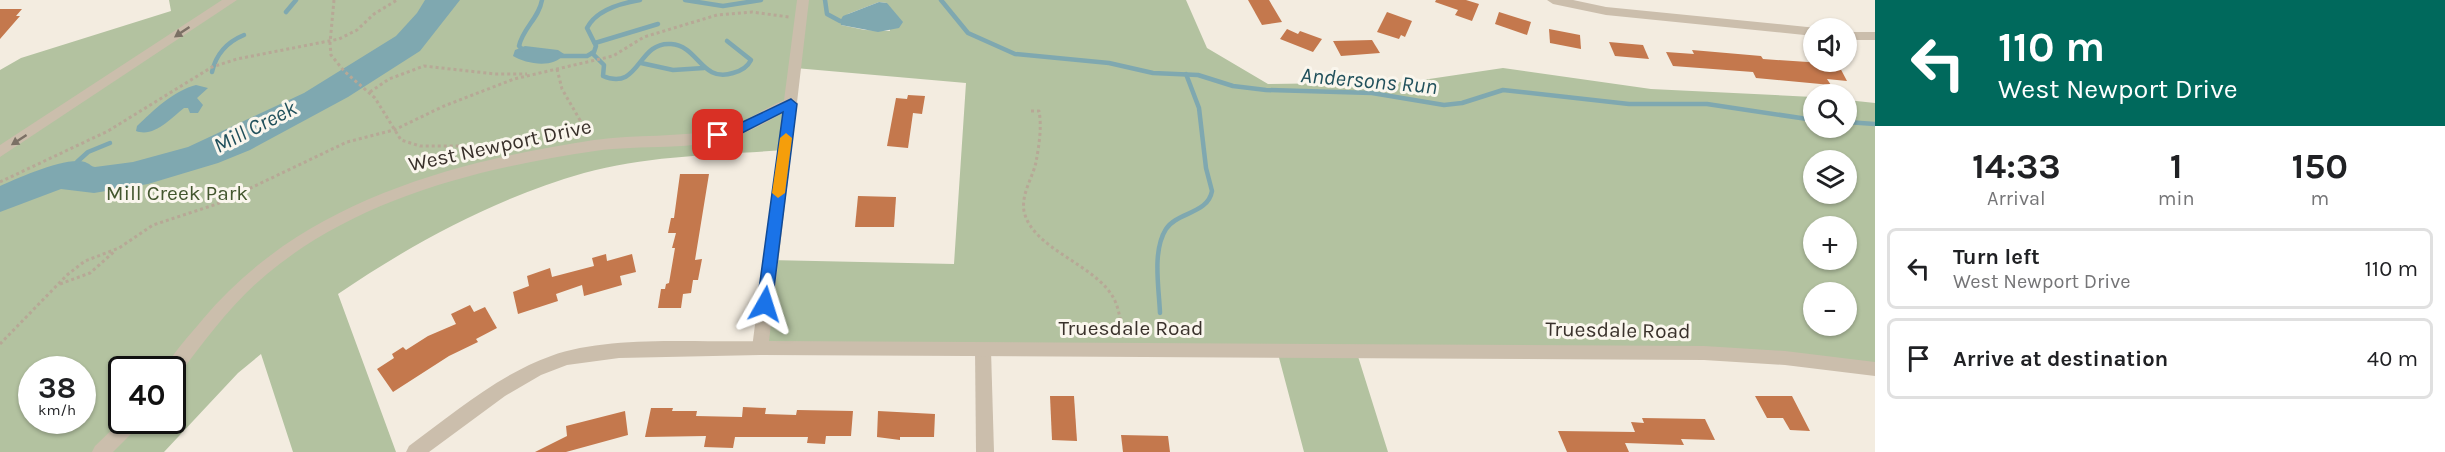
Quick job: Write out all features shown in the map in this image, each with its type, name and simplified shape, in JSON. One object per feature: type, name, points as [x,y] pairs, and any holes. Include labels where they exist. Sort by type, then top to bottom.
[{"type":"street","points":[[0,152],[231,0]]},
{"type":"street","points":[[760,348],[769,260],[803,0]]},
{"type":"street","points":[[1553,0],[1640,15],[1803,31]]},
{"type":"street","points":[[1633,0],[1640,15]]},
{"type":"street","points":[[1857,36],[1875,36]]},
{"type":"street","name":"West Newport Drive","points":[[184,356],[235,294],[263,268],[323,226],[367,203],[406,188],[486,168],[595,146],[718,135],[735,131],[791,104]]},
{"type":"street","name":"Truesdale Road","points":[[415,452],[493,395],[519,379],[554,362],[578,355],[618,351],[760,348],[1704,353],[1785,358],[1875,369]]},
{"type":"street","points":[[982,350],[985,452]]},
{"type":"street","points":[[101,452],[119,434]]},
{"type":"path","points":[[334,0],[335,16],[331,55],[370,92],[384,109],[398,137],[418,145],[474,146],[485,153],[486,168]]},
{"type":"path","points":[[0,182],[108,131],[196,75],[216,65],[350,35],[374,14],[397,0]]},
{"type":"path","points":[[58,285],[90,273],[119,248],[161,222],[217,204],[347,142],[394,130],[485,89],[531,74],[604,59],[620,53],[644,37],[717,15],[752,12],[801,19]]},
{"type":"path","points":[[370,92],[389,79],[424,66],[495,74],[531,74]]},
{"type":"path","points":[[557,69],[558,78],[572,110],[595,146]]},
{"type":"path","points":[[1031,111],[1039,111],[1041,122],[1036,162],[1024,199],[1029,223],[1041,237],[1102,285],[1115,300],[1127,350]]},
{"type":"path","points":[[0,344],[85,261],[119,248]]},
{"type":"green space","name":"Mill Creek Park","points":[[169,0],[1186,0],[1207,48],[1268,84],[1409,82],[1503,68],[1651,89],[1803,97],[1803,138],[1857,138],[1857,101],[1875,103],[1875,369],[1785,358],[1356,350],[1388,452],[1304,452],[1277,350],[760,348],[769,260],[954,264],[966,83],[795,68],[784,150],[633,163],[608,167],[551,183],[456,224],[396,257],[338,294],[396,452],[293,452],[261,354],[238,373],[186,429],[186,356],[108,356],[108,434],[181,434],[164,452],[0,452],[0,70],[21,58],[171,11]],"holes":[[[879,2],[887,3],[890,31],[865,30],[841,25],[848,14]]]},
{"type":"water","name":"Mill Creek","points":[[425,0],[460,0],[420,51],[348,97],[250,150],[218,163],[148,184],[94,193],[61,189],[0,212],[0,186],[30,173],[69,162],[79,161],[95,167],[133,162],[188,147],[304,93],[396,36],[417,13]]},
{"type":"water","points":[[879,2],[887,3],[903,22],[899,28],[878,32],[841,25],[840,21],[843,16]]},
{"type":"water","points":[[525,46],[558,50],[564,54],[554,62],[540,64],[513,56],[515,50]]},
{"type":"water","points":[[196,85],[208,88],[197,98],[203,105],[198,113],[190,113],[188,108],[184,108],[156,129],[149,132],[136,131],[137,126],[164,102]]},
{"type":"building","points":[[1248,0],[1269,0],[1282,22],[1262,25]]},
{"type":"building","points":[[1436,0],[1466,0],[1479,4],[1472,21],[1455,15],[1458,10],[1435,2]]},
{"type":"building","points":[[0,9],[22,9],[16,16],[20,16],[0,39]]},
{"type":"building","points":[[1387,12],[1412,21],[1405,37],[1401,35],[1399,39],[1377,32]]},
{"type":"building","points":[[1499,12],[1531,22],[1527,35],[1495,24]]},
{"type":"building","points":[[1287,29],[1322,39],[1313,52],[1280,39]]},
{"type":"building","points":[[1549,29],[1580,35],[1581,49],[1550,43]]},
{"type":"building","points":[[1372,40],[1380,53],[1341,56],[1333,41]]},
{"type":"building","points":[[1609,42],[1643,45],[1649,59],[1615,56]]},
{"type":"building","points":[[1692,50],[1803,62],[1803,72],[1842,72],[1847,81],[1827,79],[1830,84],[1820,84],[1756,78],[1753,72],[1673,66],[1666,52],[1694,54]]},
{"type":"building","points":[[908,95],[925,96],[922,114],[913,113],[908,148],[887,146],[896,98],[907,99]]},
{"type":"building","points":[[680,174],[709,174],[695,260],[702,259],[698,280],[693,280],[691,293],[683,294],[681,308],[658,308],[661,289],[665,289],[666,284],[669,283],[675,248],[672,248],[676,233],[668,233],[671,218],[674,218]]},
{"type":"building","points":[[858,196],[896,197],[894,227],[855,227]]},
{"type":"building","points":[[606,254],[607,261],[632,254],[636,272],[620,276],[622,285],[584,296],[582,285],[556,294],[558,301],[518,314],[513,292],[529,286],[527,276],[550,268],[552,277],[594,266],[592,258]]},
{"type":"building","points":[[470,305],[474,312],[485,307],[497,328],[476,339],[478,342],[449,356],[393,392],[377,369],[394,358],[392,354],[403,347],[406,350],[428,336],[456,324],[451,314]]},
{"type":"building","points":[[1050,396],[1074,396],[1077,441],[1052,440]]},
{"type":"building","points":[[1755,396],[1792,396],[1810,431],[1790,430],[1783,418],[1767,418]]},
{"type":"building","points":[[743,407],[766,408],[765,414],[796,415],[797,410],[853,411],[851,436],[826,436],[825,444],[807,443],[808,437],[735,437],[733,448],[704,447],[706,436],[645,437],[651,408],[697,411],[696,416],[742,417]]},
{"type":"building","points":[[625,411],[628,435],[566,452],[535,452],[567,436],[566,426]]},
{"type":"building","points":[[878,411],[935,414],[934,437],[900,437],[900,440],[877,437]]},
{"type":"building","points":[[1642,418],[1705,419],[1715,440],[1681,439],[1684,445],[1625,443],[1629,452],[1567,452],[1558,431],[1635,432],[1631,422],[1644,423]]},
{"type":"building","points":[[1121,435],[1168,436],[1170,452],[1123,452]]},
{"type":"waterway","points":[[286,12],[296,0]]},
{"type":"waterway","name":"Andersons Run","points":[[522,49],[519,46],[521,40],[538,12],[542,0]]},
{"type":"waterway","name":"Andersons Run","points":[[592,53],[596,46],[587,28],[591,22],[610,8],[640,0]]},
{"type":"waterway","name":"Andersons Run","points":[[685,0],[723,6],[761,0]]},
{"type":"waterway","points":[[825,0],[827,14],[840,21]]},
{"type":"waterway","name":"Andersons Run","points":[[941,0],[968,33],[1015,54],[1109,63],[1153,73],[1186,74]]},
{"type":"waterway","points":[[595,43],[658,24]]},
{"type":"waterway","points":[[212,72],[223,49],[244,35]]},
{"type":"waterway","points":[[592,53],[604,65],[603,76],[615,79],[632,72],[651,50],[660,45],[671,44],[680,46],[707,69],[722,75],[741,70],[751,60],[727,41]]},
{"type":"waterway","name":"Andersons Run","points":[[559,56],[587,56],[592,53]]},
{"type":"waterway","points":[[641,63],[673,70],[704,68]]},
{"type":"waterway","points":[[1160,313],[1157,270],[1162,238],[1171,223],[1199,209],[1209,199],[1212,191],[1206,168],[1199,108],[1186,74]]},
{"type":"waterway","name":"Andersons Run","points":[[1186,74],[1198,75],[1233,86],[1266,90],[1372,93],[1444,105],[1462,103],[1503,90],[1629,104],[1707,104],[1803,118]]},
{"type":"waterway","name":"Andersons Run","points":[[1857,123],[1875,124]]},
{"type":"waterway","points":[[77,162],[88,152],[110,143]]},
{"type":"slow traffic","points":[[778,193],[786,138]]},
{"type":"route","points":[[718,135],[735,131],[791,104],[765,304]]}]
